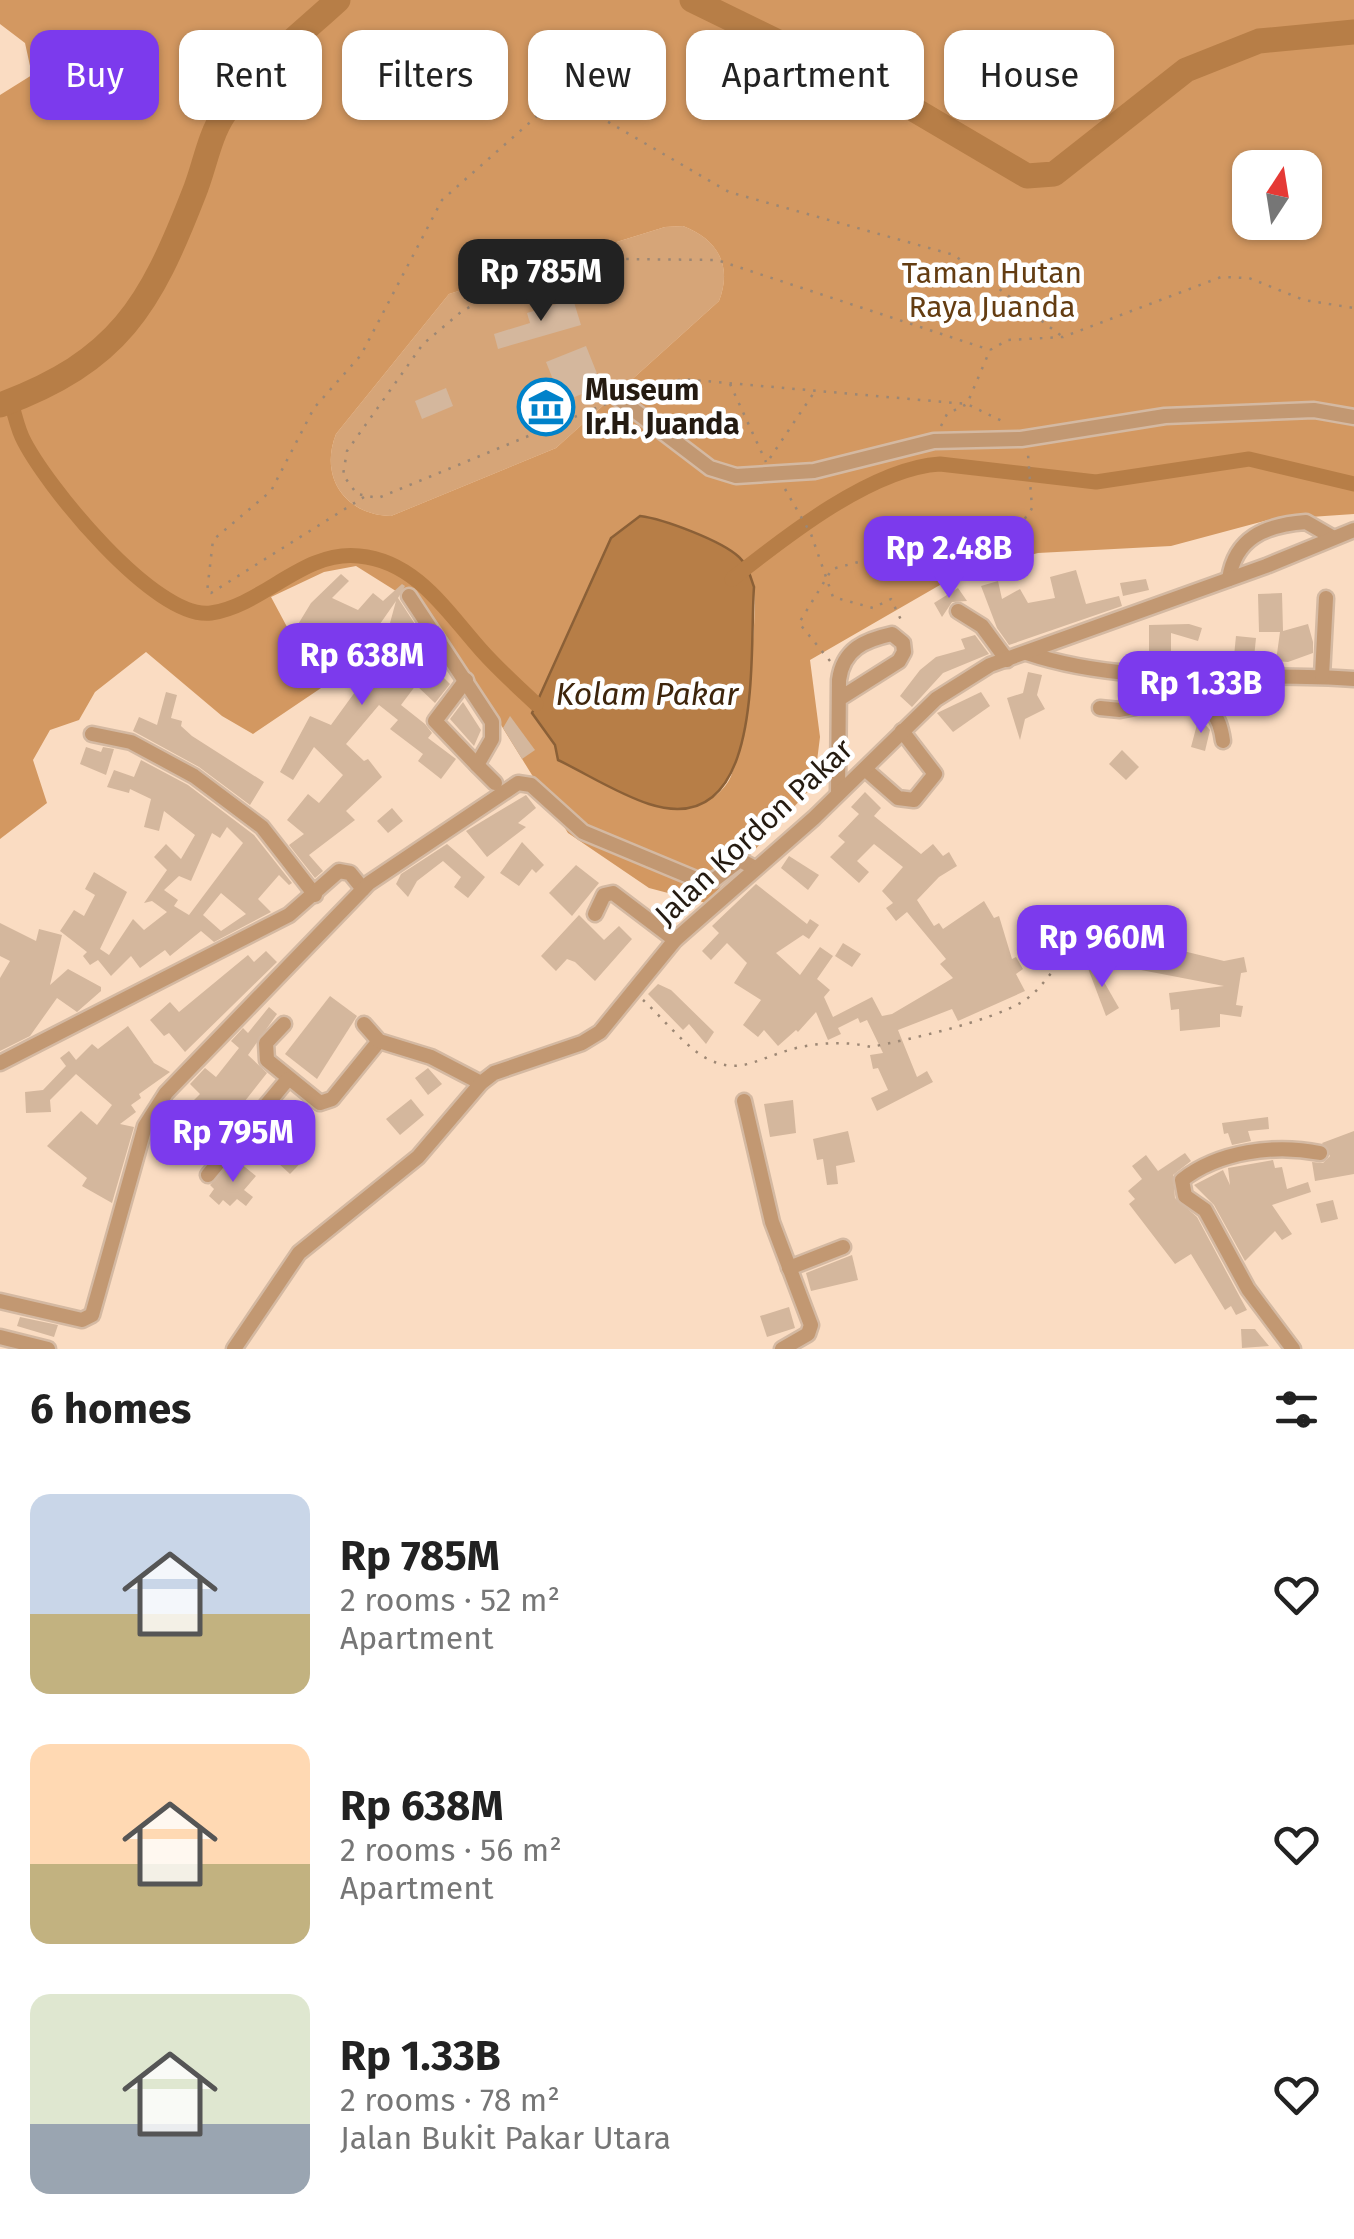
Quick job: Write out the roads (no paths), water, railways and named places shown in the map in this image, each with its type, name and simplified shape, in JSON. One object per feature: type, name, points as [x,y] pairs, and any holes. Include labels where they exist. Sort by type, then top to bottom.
[{"type":"street","points":[[618,398],[710,468],[736,476],[814,471],[934,441],[1021,440],[1165,416],[1314,410],[1354,417]]},
{"type":"street","points":[[1229,580],[1236,549],[1247,540],[1306,522],[1332,536]]},
{"type":"street","name":"Jalan Kordon Pakar","points":[[234,1349],[299,1253],[418,1157],[481,1083],[494,1073],[582,1043],[600,1032],[675,940],[955,685],[1007,660],[1354,530]]},
{"type":"street","points":[[409,596],[492,722],[492,739],[477,765]]},
{"type":"street","points":[[1322,676],[1326,598]]},
{"type":"street","points":[[958,611],[982,626],[1007,660]]},
{"type":"street","points":[[838,794],[839,699],[840,669],[846,656],[865,640],[892,634],[903,643],[899,661],[839,699]]},
{"type":"street","points":[[1026,653],[1086,669],[1184,676],[1354,679]]},
{"type":"street","points":[[1177,699],[1184,676]]},
{"type":"street","points":[[466,680],[435,721],[495,783]]},
{"type":"street","points":[[1100,708],[1120,710],[1177,699],[1214,712],[1220,718],[1223,741]]},
{"type":"street","points":[[865,769],[898,798],[914,800],[935,774],[902,731]]},
{"type":"street","points":[[92,734],[132,742],[194,776],[262,827],[315,895]]},
{"type":"street","points":[[0,1301],[82,1320],[92,1315],[153,1110],[366,886],[524,782],[583,832],[696,879],[714,880],[740,860],[754,867]]},
{"type":"street","points":[[0,1063],[289,915],[345,870],[366,886]]},
{"type":"street","points":[[595,914],[604,895],[613,894],[675,940]]},
{"type":"street","points":[[284,1024],[264,1051],[288,1079],[320,1102],[332,1098],[379,1042]]},
{"type":"street","points":[[364,1024],[379,1042],[430,1056],[481,1083]]},
{"type":"street","points":[[208,1175],[288,1079]]},
{"type":"street","points":[[744,1101],[764,1193],[811,1325],[808,1334],[782,1349]]},
{"type":"street","points":[[1292,1349],[1248,1289],[1206,1210],[1184,1196],[1182,1180],[1214,1162],[1252,1153],[1284,1147],[1320,1153]]},
{"type":"street","points":[[790,1268],[844,1247]]},
{"type":"street","points":[[0,1337],[48,1349]]},
{"type":"water","name":"Kolam Pakar","points":[[640,516],[720,544],[745,564],[754,587],[744,735],[732,770],[714,796],[687,808],[637,800],[558,760],[555,745],[532,713],[611,538]]},
{"type":"waterway","points":[[0,405],[74,369],[125,325],[162,268],[224,114],[263,68],[338,0]]},
{"type":"waterway","points":[[692,0],[903,103],[1027,176],[1054,174],[1186,70],[1259,41],[1354,32]]},
{"type":"waterway","points":[[11,401],[22,437],[53,485],[104,546],[161,595],[188,610],[211,613],[249,600],[320,561],[339,556],[379,560],[397,567],[429,591],[488,658],[536,704]]},
{"type":"waterway","points":[[732,579],[803,525],[858,491],[914,468],[940,464],[1096,482],[1249,459],[1354,484]]},
{"type":"place","name":"Museum Ir.H. Juanda","points":[[546,407]]},
{"type":"park label","name":"Taman Hutan Raya Juanda","points":[[992,290]]}]
